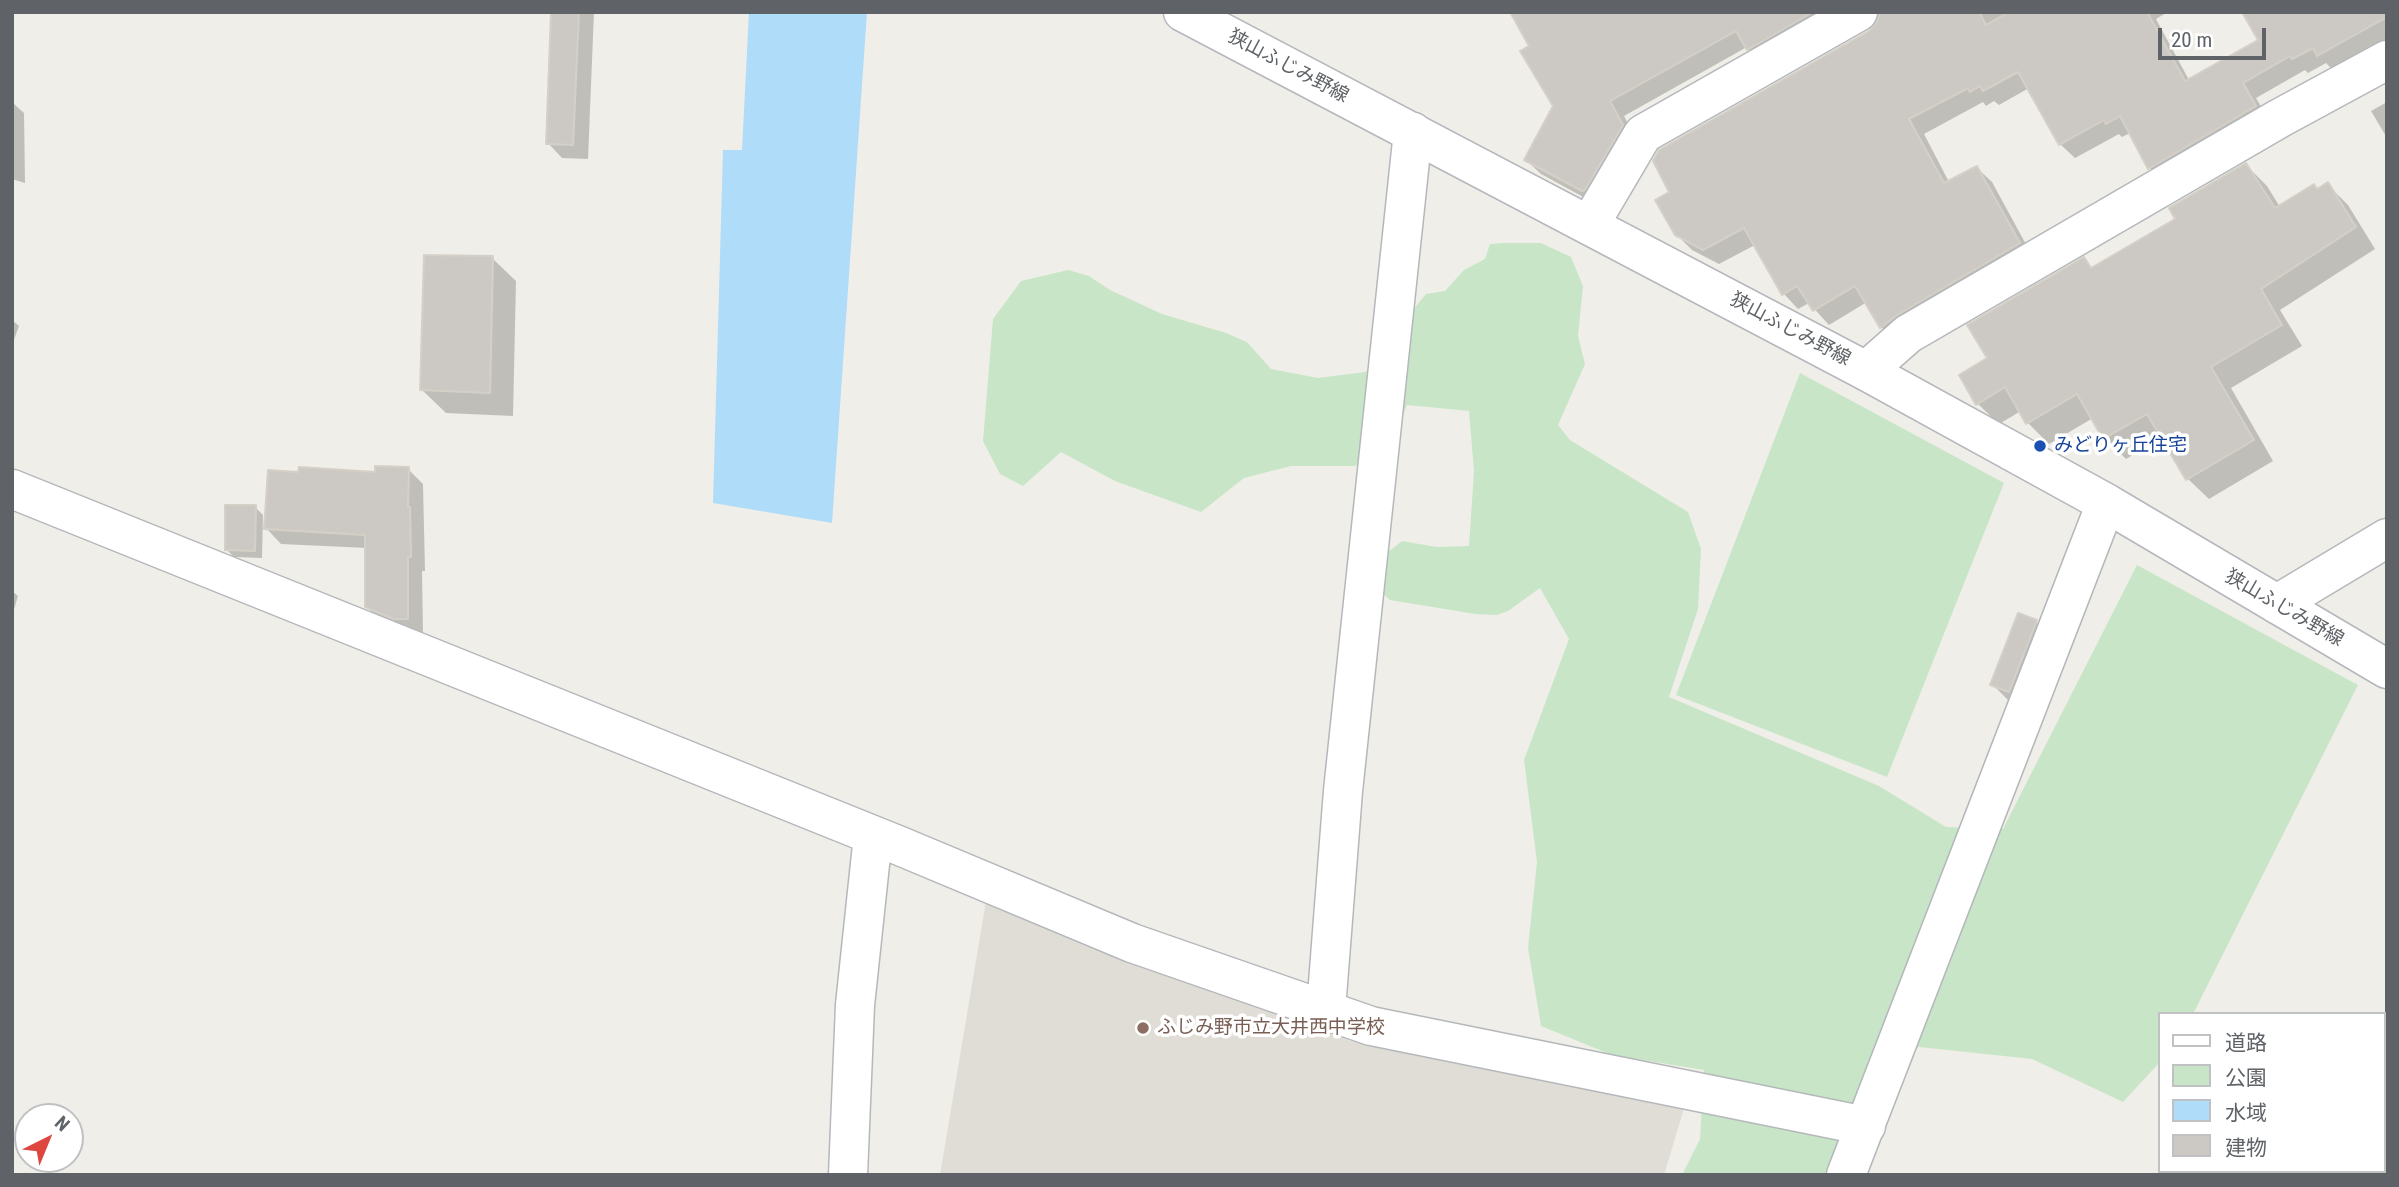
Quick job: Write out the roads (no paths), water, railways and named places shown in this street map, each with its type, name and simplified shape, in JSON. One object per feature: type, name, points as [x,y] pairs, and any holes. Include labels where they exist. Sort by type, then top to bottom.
[{"type":"street","name":"狭山ふじみ野線","points":[[1183,12],[1866,370],[2106,503],[2387,669]]},
{"type":"street","points":[[1590,224],[1643,134],[1858,12]]},
{"type":"street","points":[[1866,370],[1908,334],[2280,118],[2387,60]]},
{"type":"street","points":[[1326,1009],[1343,791],[1413,132]]},
{"type":"street","points":[[12,489],[873,835],[1132,943],[1371,1026],[1866,1126]]},
{"type":"street","points":[[1846,1175],[2106,503]]},
{"type":"street","points":[[2277,604],[2387,538]]},
{"type":"street","points":[[848,1175],[855,1005],[873,835]]},
{"type":"water","points":[[749,12],[867,12],[832,523],[713,503],[723,150],[742,150]]},
{"type":"place","name":"みどりヶ丘住宅","points":[[2040,446]]},
{"type":"place","name":"ふじみ野市立大井西中学校","points":[[1143,1028]]}]
